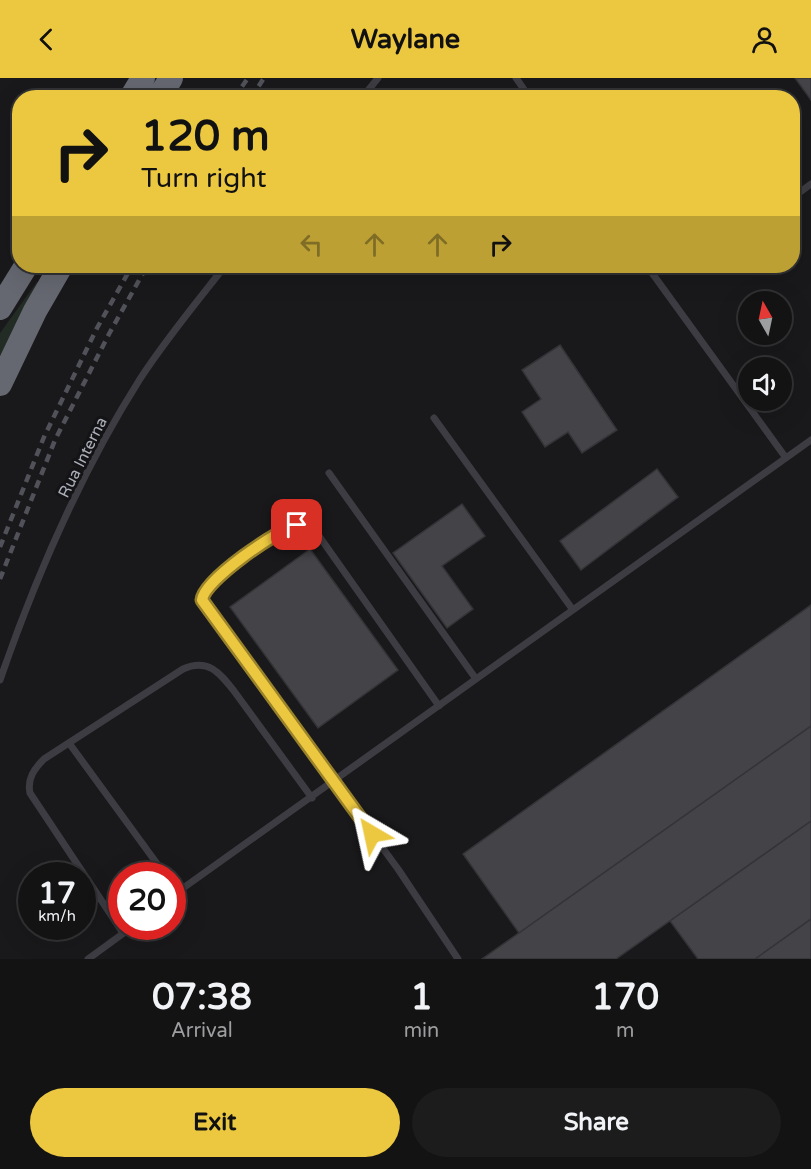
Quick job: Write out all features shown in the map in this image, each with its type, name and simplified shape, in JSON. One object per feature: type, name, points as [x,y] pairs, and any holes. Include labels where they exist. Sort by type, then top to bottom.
[{"type":"highway","points":[[0,308],[22,273]]},
{"type":"highway","points":[[0,384],[35,311],[57,273]]},
{"type":"lane","points":[[368,90],[378,78]]},
{"type":"lane","name":"Rua Interna","points":[[0,680],[48,555],[103,442],[141,378],[220,273]]},
{"type":"lane","points":[[652,273],[786,458]]},
{"type":"lane","points":[[434,418],[573,610]]},
{"type":"lane","points":[[186,887],[811,440]]},
{"type":"lane","points":[[328,473],[476,679]]},
{"type":"lane","points":[[440,706],[315,531],[297,525],[269,539],[209,585],[202,600],[398,869],[458,959]]},
{"type":"lane","points":[[108,910],[30,793],[29,780],[38,765],[183,669],[191,665],[207,664],[220,674],[312,798]]},
{"type":"lane","points":[[69,743],[156,862]]},
{"type":"lane","points":[[88,959],[114,940]]},
{"type":"shaded area","points":[[37,282],[44,285],[0,375],[0,333]]},
{"type":"building","points":[[795,78],[811,78],[811,100]]},
{"type":"building","points":[[560,345],[617,430],[582,453],[568,432],[545,447],[522,412],[541,399],[522,370]]},
{"type":"building","points":[[657,469],[678,497],[581,570],[560,541]]},
{"type":"building","points":[[462,504],[485,536],[442,566],[473,609],[447,628],[393,553]]},
{"type":"building","points":[[310,549],[398,670],[318,728],[230,607]]},
{"type":"building","points":[[811,605],[811,726],[519,933],[463,854]]},
{"type":"building","points":[[811,726],[811,821],[616,959],[482,959]]},
{"type":"building","points":[[811,821],[811,919],[755,959],[698,959],[670,921]]},
{"type":"building","points":[[811,919],[811,959],[755,959]]},
{"type":"railway","points":[[240,90],[248,78]]},
{"type":"railway","points":[[256,90],[264,78]]},
{"type":"railway","points":[[0,547],[44,437],[97,328],[128,273]]},
{"type":"railway","points":[[0,579],[55,440],[143,273]]},
{"type":"route","points":[[297,525],[288,527],[269,539],[217,578],[204,590],[202,600],[372,834]]}]
